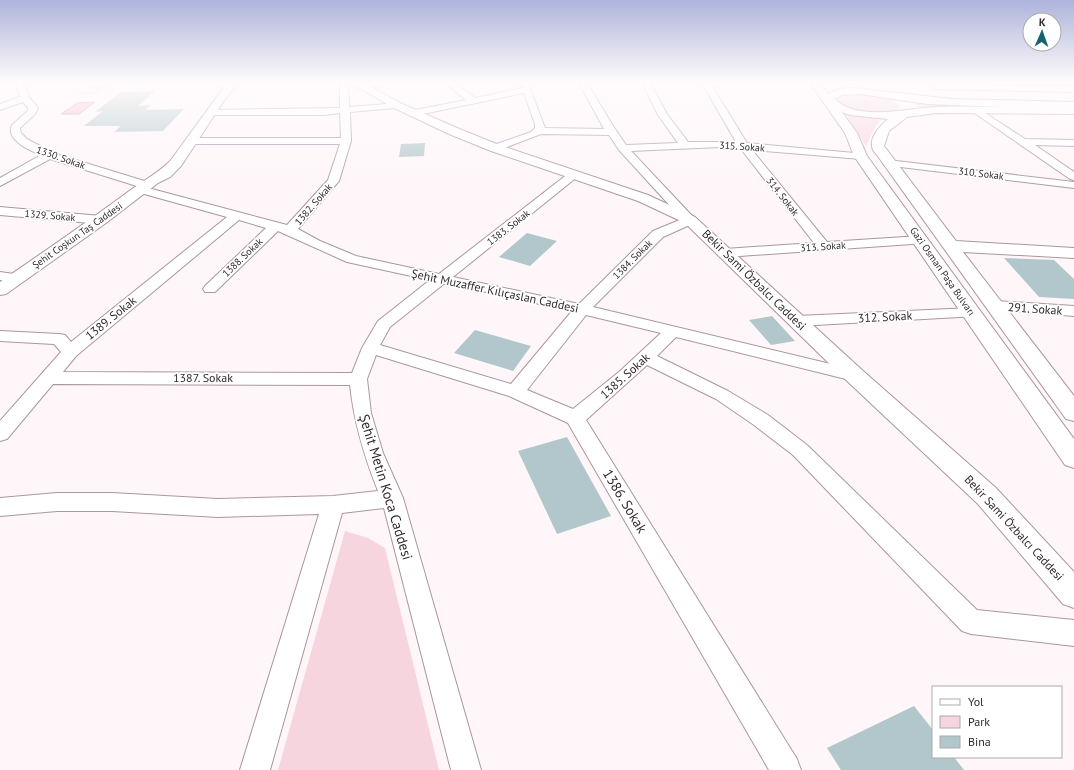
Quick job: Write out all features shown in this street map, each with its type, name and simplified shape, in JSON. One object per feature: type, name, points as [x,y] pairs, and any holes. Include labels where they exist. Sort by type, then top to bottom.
[{"type":"main road","name":"Şehit Coşkun Taş Caddesi","points":[[147,185],[152,174],[193,119]]},
{"type":"main road","name":"Şehit Coşkun Taş Caddesi","points":[[0,290],[101,220],[147,185],[165,174],[176,163],[205,119]]},
{"type":"main road","name":"Bekir Sami Özbalcı Caddesi","points":[[428,119],[496,148],[643,198],[690,220],[854,375],[987,496],[1074,594]]},
{"type":"main road","name":"Gazi Osman Paşa Bulvarı","points":[[841,119],[851,133],[861,156],[1074,458]]},
{"type":"main road","name":"Gazi Osman Paşa Bulvarı","points":[[896,119],[887,126],[879,139],[878,146],[888,163],[952,246],[1072,408]]},
{"type":"main road","points":[[952,246],[1074,253]]},
{"type":"street","name":"1330. Sokak","points":[[24,119],[15,127],[15,133],[21,140],[34,148],[49,155],[147,185]]},
{"type":"street","name":"1382. Sokak","points":[[290,230],[333,181],[346,141],[345,119]]},
{"type":"street","points":[[538,119],[540,124],[538,131]]},
{"type":"street","points":[[604,119],[623,148],[690,220]]},
{"type":"street","points":[[666,119],[684,144]]},
{"type":"street","name":"314. Sokak","points":[[727,119],[743,145],[823,246]]},
{"type":"street","points":[[989,119],[1074,177]]},
{"type":"street","points":[[496,148],[528,137],[538,131],[612,132]]},
{"type":"street","points":[[190,141],[346,141]]},
{"type":"street","points":[[1022,142],[1074,143]]},
{"type":"street","name":"315. Sokak","points":[[623,148],[684,144],[743,145],[861,156]]},
{"type":"street","points":[[0,183],[49,155]]},
{"type":"street","name":"310. Sokak","points":[[888,163],[1074,185]]},
{"type":"street","name":"1383. Sokak","points":[[441,278],[514,223],[573,175]]},
{"type":"street","name":"Şehit Muzaffer Kılıçaslan Caddesi","points":[[147,185],[236,216],[290,230],[315,244],[352,259],[582,309],[854,375]]},
{"type":"street","name":"1329. Sokak","points":[[0,211],[101,220]]},
{"type":"street","name":"1389. Sokak","points":[[0,434],[70,352],[236,216]]},
{"type":"street","name":"1384. Sokak","points":[[515,392],[582,309],[658,234],[690,220]]},
{"type":"street","name":"1388. Sokak","points":[[210,289],[275,226]]},
{"type":"street","name":"313. Sokak","points":[[725,253],[921,240]]},
{"type":"street","points":[[0,276],[16,278]]},
{"type":"street","name":"Şehit Metin Koca Caddesi","points":[[441,278],[384,324],[370,348],[358,379],[364,420],[373,453],[392,498],[466,770]]},
{"type":"street","name":"291. Sokak","points":[[996,306],[1074,311]]},
{"type":"street","name":"312. Sokak","points":[[797,321],[972,313]]},
{"type":"street","name":"1385. Sokak","points":[[574,418],[604,395],[646,358],[672,331]]},
{"type":"street","points":[[0,336],[59,339],[70,352]]},
{"type":"street","points":[[370,348],[515,392],[574,418]]},
{"type":"street","points":[[646,358],[722,395],[760,420],[800,450],[971,622],[1074,633]]},
{"type":"street","name":"1387. Sokak","points":[[48,378],[358,379]]},
{"type":"street","name":"1386. Sokak","points":[[574,418],[786,770]]},
{"type":"street","points":[[0,507],[57,502],[112,502],[218,508],[333,506],[392,498]]},
{"type":"street","points":[[256,770],[333,506]]},
{"type":"green space","points":[[849,119],[881,119],[874,129],[866,146]]},
{"type":"green space","points":[[345,531],[368,538],[385,548],[439,770],[278,770]]},
{"type":"building","points":[[93,119],[175,119],[163,131],[114,132],[121,126],[84,126]]},
{"type":"building","points":[[425,143],[424,156],[399,157],[401,144]]},
{"type":"building","points":[[527,233],[557,241],[530,266],[499,257]]},
{"type":"building","points":[[1004,258],[1054,260],[1074,279],[1074,299],[1039,297]]},
{"type":"building","points":[[772,316],[795,341],[771,345],[749,320]]},
{"type":"building","points":[[475,330],[531,346],[513,371],[454,353]]},
{"type":"building","points":[[567,437],[611,516],[557,534],[518,451]]},
{"type":"building","points":[[914,706],[932,729],[932,758],[955,758],[964,770],[841,770],[827,748]]}]
